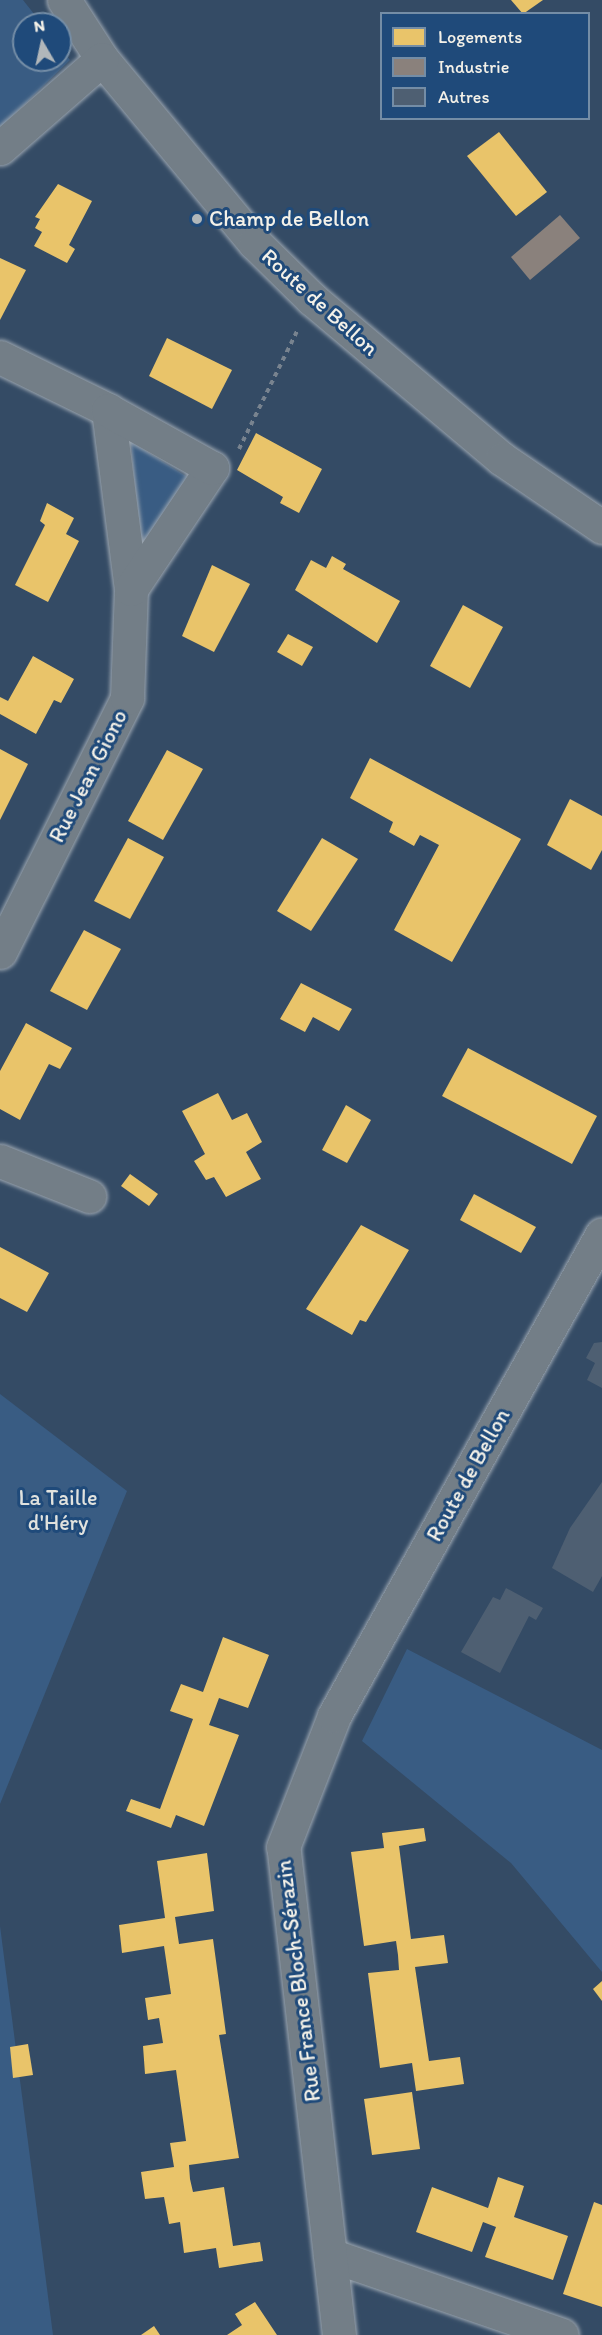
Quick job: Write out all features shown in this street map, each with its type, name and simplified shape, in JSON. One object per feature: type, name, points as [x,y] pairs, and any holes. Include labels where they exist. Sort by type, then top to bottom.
[{"type":"street","name":"Route de Bellon","points":[[64,0],[102,59],[204,187],[312,299],[502,459],[602,527]]},
{"type":"street","points":[[0,148],[102,59]]},
{"type":"street","points":[[0,357],[108,410],[213,468],[130,589]]},
{"type":"street","name":"Rue Jean Giono","points":[[0,952],[127,698],[130,589],[108,410]]},
{"type":"street","points":[[0,1161],[89,1196]]},
{"type":"street","name":"Route de Bellon","points":[[334,1716],[602,1234]]},
{"type":"street","name":"Rue France Bloch-Sérazin","points":[[334,1716],[283,1847],[339,2335]]},
{"type":"street","points":[[330,2255],[562,2335]]},
{"type":"path","points":[[213,468],[233,461],[312,299]]},
{"type":"green space","points":[[0,0],[23,0],[32,12],[12,12],[12,72],[58,72],[0,128]]},
{"type":"green space","points":[[131,442],[189,478],[141,557]]},
{"type":"green space","name":"La Taille d'Héry","points":[[0,1394],[127,1491],[0,1804]]},
{"type":"green space","points":[[407,1649],[602,1750],[602,1972],[511,1863],[362,1741]]},
{"type":"green space","points":[[0,1926],[53,2335],[0,2335]]},
{"type":"building: Logements","points":[[511,0],[543,0],[526,12],[521,12]]},
{"type":"building: Logements","points":[[499,132],[547,192],[516,216],[467,156]]},
{"type":"building: Logements","points":[[58,184],[92,201],[69,245],[75,249],[67,263],[34,246],[42,232],[35,228],[40,219],[35,217]]},
{"type":"building: Logements","points":[[0,258],[26,270],[0,320]]},
{"type":"building: Logements","points":[[167,338],[232,370],[212,409],[149,376]]},
{"type":"building: Logements","points":[[256,433],[322,469],[299,513],[280,503],[283,497],[237,470]]},
{"type":"building: Logements","points":[[47,503],[74,518],[66,534],[79,541],[48,602],[15,585],[45,525],[40,521]]},
{"type":"building: Logements","points":[[332,556],[346,564],[343,569],[400,601],[377,643],[295,590],[311,560],[326,568]]},
{"type":"building: Logements","points":[[212,565],[250,584],[214,652],[182,636]]},
{"type":"building: Logements","points":[[463,605],[503,627],[470,688],[430,666]]},
{"type":"building: Logements","points":[[288,634],[313,647],[302,666],[277,652]]},
{"type":"building: Logements","points":[[33,656],[74,679],[61,703],[54,700],[36,734],[0,714],[0,697],[8,701]]},
{"type":"building: Logements","points":[[0,749],[28,764],[0,820]]},
{"type":"building: Logements","points":[[167,750],[203,769],[163,840],[128,821]]},
{"type":"building: Logements","points":[[370,758],[521,839],[452,962],[394,930],[439,845],[420,835],[414,846],[389,832],[393,822],[350,798]]},
{"type":"building: Logements","points":[[570,799],[602,816],[602,850],[591,870],[547,845]]},
{"type":"building: Logements","points":[[128,838],[164,857],[130,919],[94,901]]},
{"type":"building: Logements","points":[[322,838],[358,859],[311,931],[277,911]]},
{"type":"building: Logements","points":[[84,930],[121,949],[87,1010],[50,991]]},
{"type":"building: Logements","points":[[301,983],[352,1009],[339,1031],[313,1017],[305,1032],[280,1019]]},
{"type":"building: Logements","points":[[26,1023],[72,1048],[60,1069],[49,1064],[20,1120],[0,1109],[0,1071]]},
{"type":"building: Logements","points":[[468,1048],[597,1116],[572,1164],[442,1096]]},
{"type":"building: Logements","points":[[218,1093],[232,1120],[247,1113],[262,1142],[246,1152],[261,1179],[226,1197],[214,1177],[206,1180],[194,1161],[205,1154],[182,1111]]},
{"type":"building: Logements","points":[[346,1105],[371,1120],[347,1163],[322,1150]]},
{"type":"building: Logements","points":[[130,1174],[158,1194],[149,1206],[121,1186]]},
{"type":"building: Logements","points":[[474,1194],[536,1227],[521,1253],[460,1220]]},
{"type":"building: Logements","points":[[361,1225],[409,1250],[366,1322],[360,1320],[352,1335],[306,1309]]},
{"type":"building: Logements","points":[[0,1247],[49,1273],[27,1312],[0,1298]]},
{"type":"building: Logements","points":[[223,1637],[269,1655],[248,1708],[219,1698],[209,1725],[239,1735],[204,1826],[176,1815],[171,1828],[126,1811],[131,1799],[160,1809],[193,1719],[170,1711],[181,1684],[203,1692]]},
{"type":"building: Logements","points":[[424,1828],[426,1841],[399,1846],[411,1939],[444,1935],[448,1963],[415,1967],[429,2061],[460,2057],[464,2084],[416,2091],[412,2063],[380,2068],[368,1973],[399,1970],[398,1955],[396,1941],[364,1946],[351,1852],[384,1848],[382,1833]]},
{"type":"building: Logements","points":[[207,1853],[214,1911],[175,1917],[179,1944],[213,1939],[226,2034],[219,2035],[239,2158],[189,2165],[190,2179],[193,2192],[224,2187],[233,2246],[260,2242],[263,2261],[219,2268],[216,2248],[184,2253],[180,2222],[169,2224],[164,2197],[145,2199],[141,2172],[174,2167],[170,2143],[186,2141],[176,2070],[145,2074],[143,2046],[163,2043],[159,2018],[148,2020],[145,1998],[171,1994],[164,1946],[122,1953],[119,1925],[165,1918],[157,1861]]},
{"type":"building: Logements","points":[[602,1981],[602,2001],[593,1989]]},
{"type":"building: Logements","points":[[28,2044],[33,2075],[13,2078],[10,2047]]},
{"type":"building: Logements","points":[[412,2092],[420,2149],[372,2155],[364,2099]]},
{"type":"building: Logements","points":[[498,2177],[524,2186],[514,2217],[568,2236],[553,2280],[485,2257],[496,2227],[483,2222],[472,2252],[416,2232],[432,2187],[488,2208]]},
{"type":"building: Logements","points":[[594,2202],[602,2205],[602,2307],[563,2294]]},
{"type":"building: Logements","points":[[255,2302],[277,2335],[227,2335],[242,2325],[235,2314]]},
{"type":"building: Logements","points":[[154,2326],[160,2335],[141,2335]]},
{"type":"building: Industrie","points":[[560,215],[580,238],[530,280],[511,257]]},
{"type":"building: Autres","points":[[602,1342],[602,1388],[587,1380],[595,1363],[586,1358],[594,1343]]},
{"type":"building: Autres","points":[[602,1482],[602,1576],[593,1592],[552,1568],[570,1528]]},
{"type":"building: Autres","points":[[506,1588],[543,1608],[536,1620],[529,1616],[500,1673],[461,1652],[493,1597],[500,1600]]},
{"type":"place","name":"Champ de Bellon","points":[[197,219]]}]
